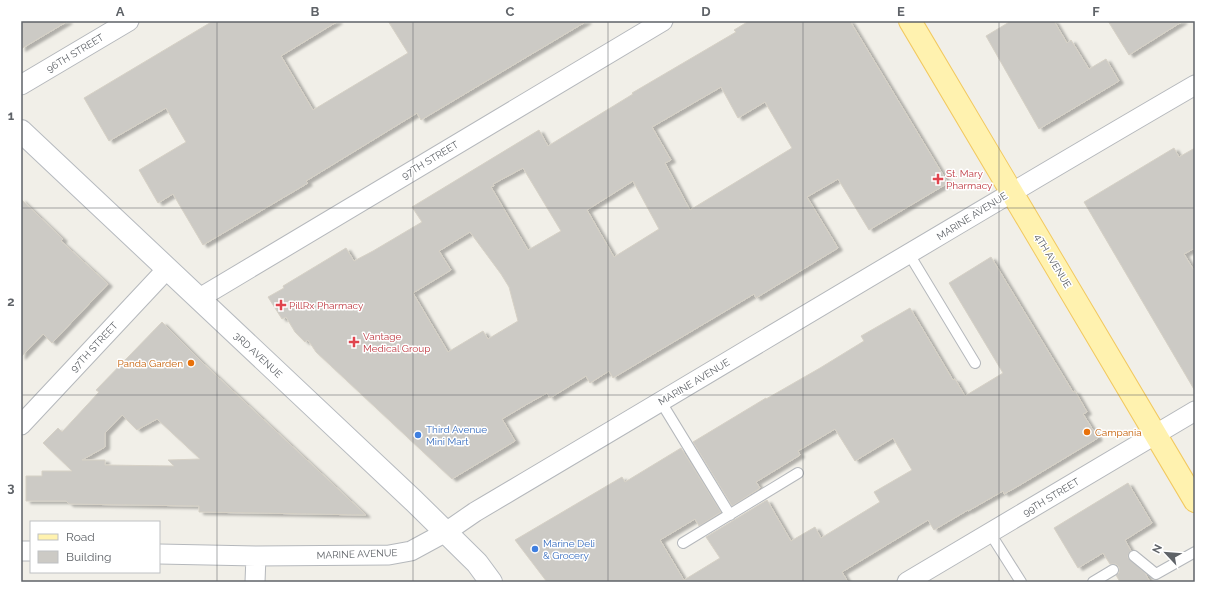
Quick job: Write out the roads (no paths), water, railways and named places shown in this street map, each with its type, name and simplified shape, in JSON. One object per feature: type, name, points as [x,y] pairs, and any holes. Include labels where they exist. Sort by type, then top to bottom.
[{"type":"main road","name":"4TH AVENUE","points":[[910,21],[1195,501]]},
{"type":"street","name":"96TH STREET","points":[[21,85],[129,21]]},
{"type":"street","name":"97TH STREET","points":[[198,299],[663,21]]},
{"type":"street","name":"MARINE AVENUE","points":[[160,554],[256,556],[389,555],[410,551],[446,532],[475,512],[1011,192],[1195,85]]},
{"type":"street","name":"3RD AVENUE","points":[[21,131],[446,532],[476,563],[491,582]]},
{"type":"street","name":"97TH STREET","points":[[21,425],[167,269]]},
{"type":"street","name":"99TH STREET","points":[[907,582],[1195,411]]},
{"type":"street","points":[[256,556],[256,582]]},
{"type":"lane","points":[[909,254],[975,363]]},
{"type":"lane","points":[[661,402],[730,514]]},
{"type":"lane","points":[[683,543],[798,473]]},
{"type":"lane","points":[[990,533],[1021,582]]},
{"type":"lane","points":[[1134,556],[1156,574],[1195,552]]},
{"type":"lane","points":[[1093,582],[1113,570]]},
{"type":"place","name":"St. Mary Pharmacy","points":[[938,179]]},
{"type":"place","name":"PillRx Pharmacy","points":[[281,305]]},
{"type":"place","name":"Vantage Medical Group","points":[[354,342]]},
{"type":"place","name":"Panda Garden","points":[[191,363]]},
{"type":"place","name":"Campania","points":[[1087,432]]},
{"type":"place","name":"Third Avenue Mini Mart","points":[[418,435]]},
{"type":"place","name":"Marine Deli & Grocery","points":[[535,549]]}]
